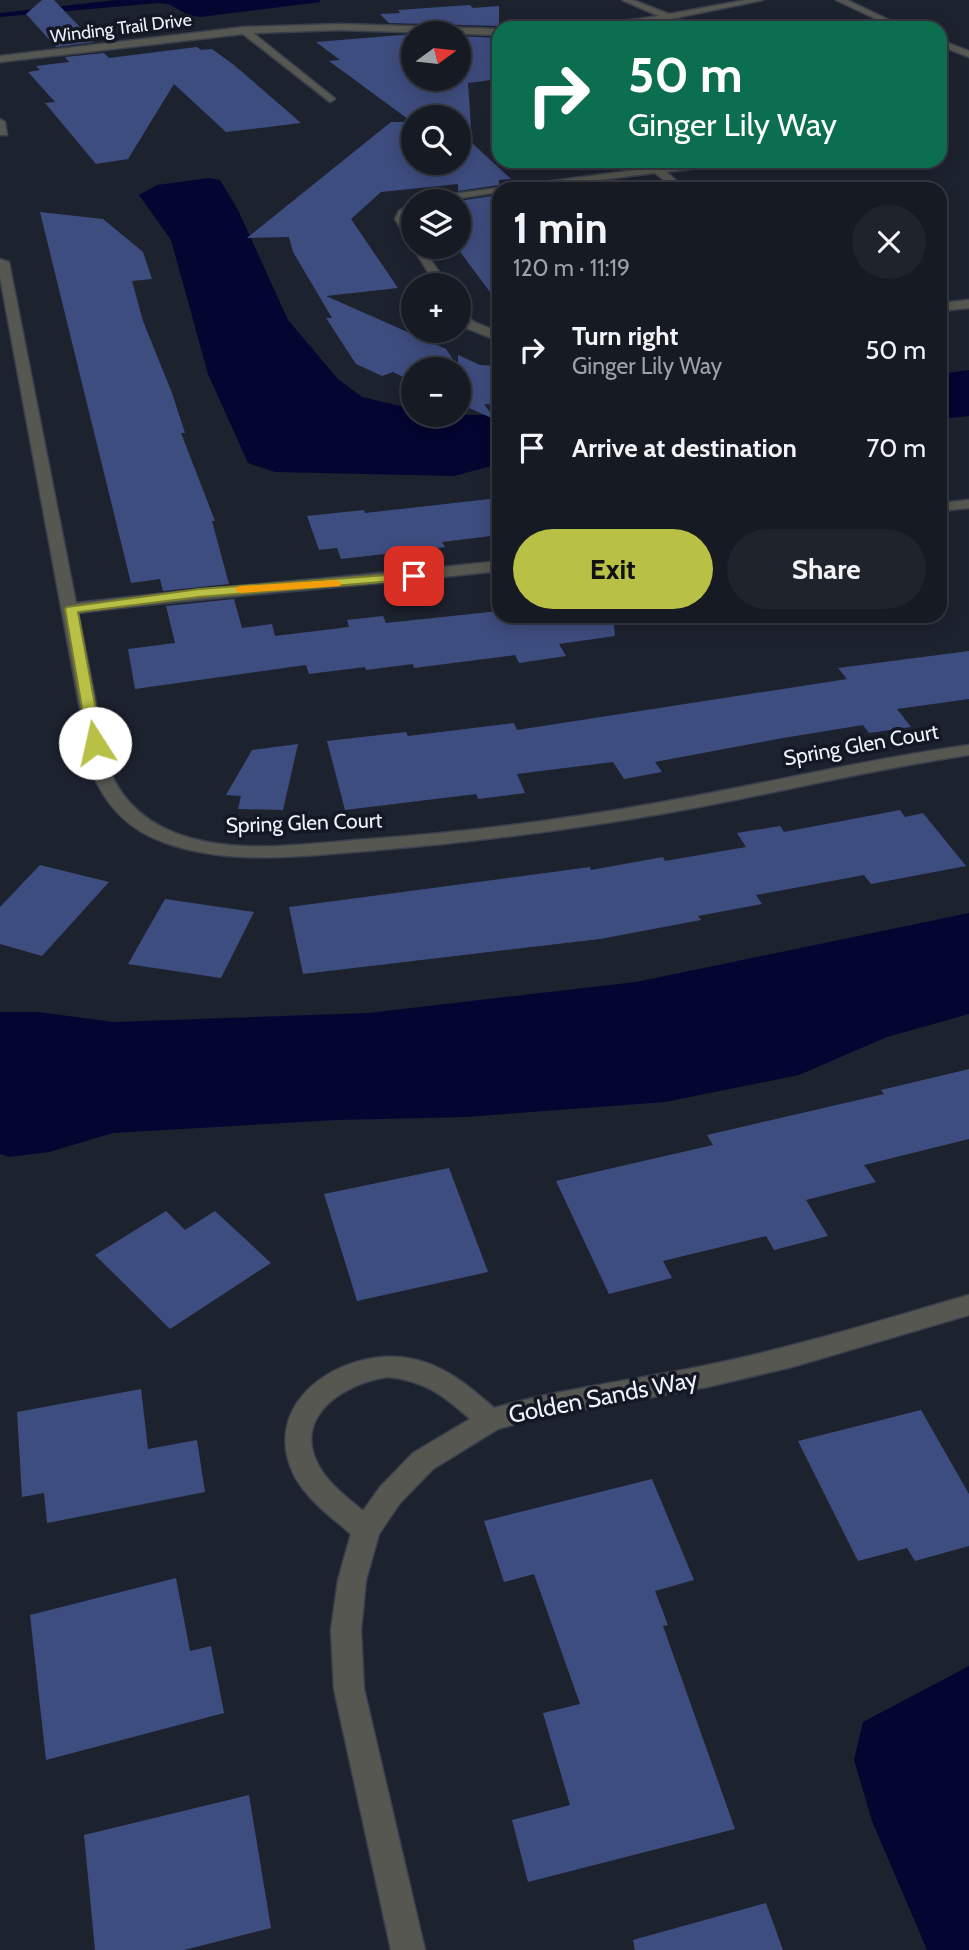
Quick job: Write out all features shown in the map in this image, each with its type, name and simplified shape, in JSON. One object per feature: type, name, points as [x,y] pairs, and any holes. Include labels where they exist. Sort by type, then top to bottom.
[{"type":"street","points":[[626,0],[668,17]]},
{"type":"street","points":[[635,21],[759,0]]},
{"type":"street","points":[[840,0],[886,21]]},
{"type":"street","name":"Winding Trail Drive","points":[[0,59],[244,30],[340,27],[492,32]]},
{"type":"street","points":[[244,30],[330,99]]},
{"type":"street","points":[[947,46],[969,54]]},
{"type":"street","points":[[557,182],[673,168]]},
{"type":"street","points":[[657,170],[673,182]]},
{"type":"street","points":[[471,193],[492,190]]},
{"type":"street","name":"Spring Glen Court","points":[[3,262],[105,787],[117,804],[136,821],[158,834],[185,843],[218,849],[256,850],[377,844],[519,830],[670,806],[829,773],[969,750]]},
{"type":"street","points":[[947,306],[969,304]]},
{"type":"street","points":[[471,325],[492,334]]},
{"type":"street","points":[[947,506],[969,504]]},
{"type":"street","points":[[71,609],[199,593],[375,580],[492,567]]},
{"type":"street","name":"Golden Sands Way","points":[[408,1950],[349,1689],[346,1630],[352,1580],[366,1530],[390,1495],[423,1461],[490,1420],[533,1408],[707,1377],[792,1357],[969,1305]]},
{"type":"street","points":[[366,1530],[320,1487],[306,1470],[299,1448],[299,1425],[312,1400],[332,1383],[356,1371],[384,1366],[409,1368],[433,1377],[459,1393],[490,1420]]},
{"type":"shaded area","points":[[116,0],[321,2],[200,17],[188,15],[169,4],[158,3],[0,17],[0,13]]},
{"type":"shaded area","points":[[209,178],[220,180],[238,210],[288,320],[338,379],[362,397],[401,406],[401,427],[471,427],[471,415],[492,415],[492,466],[454,476],[275,472],[248,463],[208,374],[171,240],[139,195],[157,185]]},
{"type":"shaded area","points":[[969,370],[969,416],[947,418],[947,373]]},
{"type":"shaded area","points":[[969,913],[969,1014],[887,1037],[799,1075],[665,1102],[466,1117],[337,1120],[113,1133],[49,1152],[9,1157],[0,1154],[0,1012],[38,1012],[113,1022],[368,1013],[636,982]]},
{"type":"shaded area","points":[[969,1666],[969,1950],[927,1950],[872,1821],[854,1760],[863,1722]]},
{"type":"building","points":[[42,0],[54,0],[94,42],[56,47],[26,14]]},
{"type":"building","points":[[470,5],[473,8],[499,6],[499,21],[492,21],[492,26],[471,25],[471,21],[389,23],[380,14],[400,13],[398,10]]},
{"type":"building","points":[[401,35],[401,91],[469,91],[469,105],[401,105],[401,114],[329,61],[340,60],[316,42]]},
{"type":"building","points":[[471,37],[492,38],[492,80],[471,83]]},
{"type":"building","points":[[197,47],[201,50],[212,49],[234,65],[301,123],[226,132],[174,84],[128,159],[96,164],[45,103],[55,102],[28,72],[40,70],[36,66],[69,62],[65,57],[104,53],[109,58]]},
{"type":"building","points":[[391,122],[401,122],[401,175],[471,175],[471,128],[472,143],[492,161],[492,168],[499,168],[511,179],[492,182],[492,186],[471,189],[458,189],[458,184],[381,192],[351,219],[398,288],[326,296],[401,329],[401,343],[432,343],[446,349],[451,357],[401,357],[401,376],[393,372],[382,376],[356,364],[326,318],[332,318],[293,252],[289,237],[247,238]]},
{"type":"building","points":[[492,196],[492,295],[465,259],[471,259],[471,199]]},
{"type":"building","points":[[40,212],[103,219],[143,252],[152,279],[132,281],[143,321],[185,433],[181,433],[215,521],[212,521],[229,584],[163,591],[160,579],[131,583]]},
{"type":"building","points":[[471,361],[492,366],[492,405],[484,404],[492,418],[471,409]]},
{"type":"building","points":[[492,499],[492,536],[442,542],[445,547],[341,559],[337,548],[319,550],[307,516],[364,510],[365,513]]},
{"type":"building","points":[[234,599],[242,628],[272,624],[275,636],[349,627],[347,620],[383,616],[386,623],[492,612],[492,623],[614,623],[615,636],[559,644],[566,656],[519,663],[515,655],[414,668],[413,664],[309,674],[306,665],[135,689],[128,649],[175,643],[166,606]]},
{"type":"building","points":[[969,651],[969,699],[897,709],[911,727],[869,733],[863,725],[783,738],[655,762],[662,772],[624,779],[613,762],[517,774],[525,793],[478,799],[476,794],[345,810],[327,741],[406,732],[408,736],[514,723],[517,730],[847,679],[838,668]]},
{"type":"building","points":[[298,744],[283,810],[238,809],[241,796],[226,795],[252,750]]},
{"type":"building","points":[[900,810],[905,817],[923,813],[966,866],[871,884],[864,875],[756,895],[762,904],[698,916],[701,920],[600,939],[303,974],[289,907],[590,867],[591,870],[663,857],[665,861],[746,847],[737,833],[780,826],[784,832]]},
{"type":"building","points":[[40,865],[109,882],[42,956],[0,944],[0,907]]},
{"type":"building","points":[[165,899],[254,912],[221,978],[128,964]]},
{"type":"building","points":[[969,1069],[969,1139],[864,1165],[876,1182],[806,1200],[828,1236],[774,1250],[766,1236],[663,1261],[672,1278],[609,1294],[556,1181],[713,1145],[707,1135],[884,1094],[881,1090]]},
{"type":"building","points":[[449,1168],[488,1272],[357,1301],[324,1194]]},
{"type":"building","points":[[166,1211],[185,1230],[215,1211],[271,1263],[170,1329],[95,1255]]},
{"type":"building","points":[[141,1389],[148,1449],[197,1440],[205,1492],[47,1523],[44,1493],[22,1497],[17,1412]]},
{"type":"building","points":[[921,1410],[969,1494],[969,1546],[915,1561],[907,1548],[858,1561],[798,1441]]},
{"type":"building","points":[[652,1479],[694,1580],[655,1591],[668,1625],[663,1626],[735,1829],[528,1882],[512,1820],[570,1805],[543,1713],[580,1704],[534,1574],[504,1582],[484,1521]]},
{"type":"building","points":[[176,1578],[190,1651],[211,1646],[224,1713],[46,1760],[30,1615]]},
{"type":"building","points":[[249,1795],[271,1928],[184,1950],[95,1950],[84,1835]]},
{"type":"building","points":[[766,1903],[783,1950],[635,1950],[633,1940]]},
{"type":"slow traffic","points":[[240,589],[336,583]]},
{"type":"route","points":[[95,743],[71,609],[199,593],[414,576]]}]
